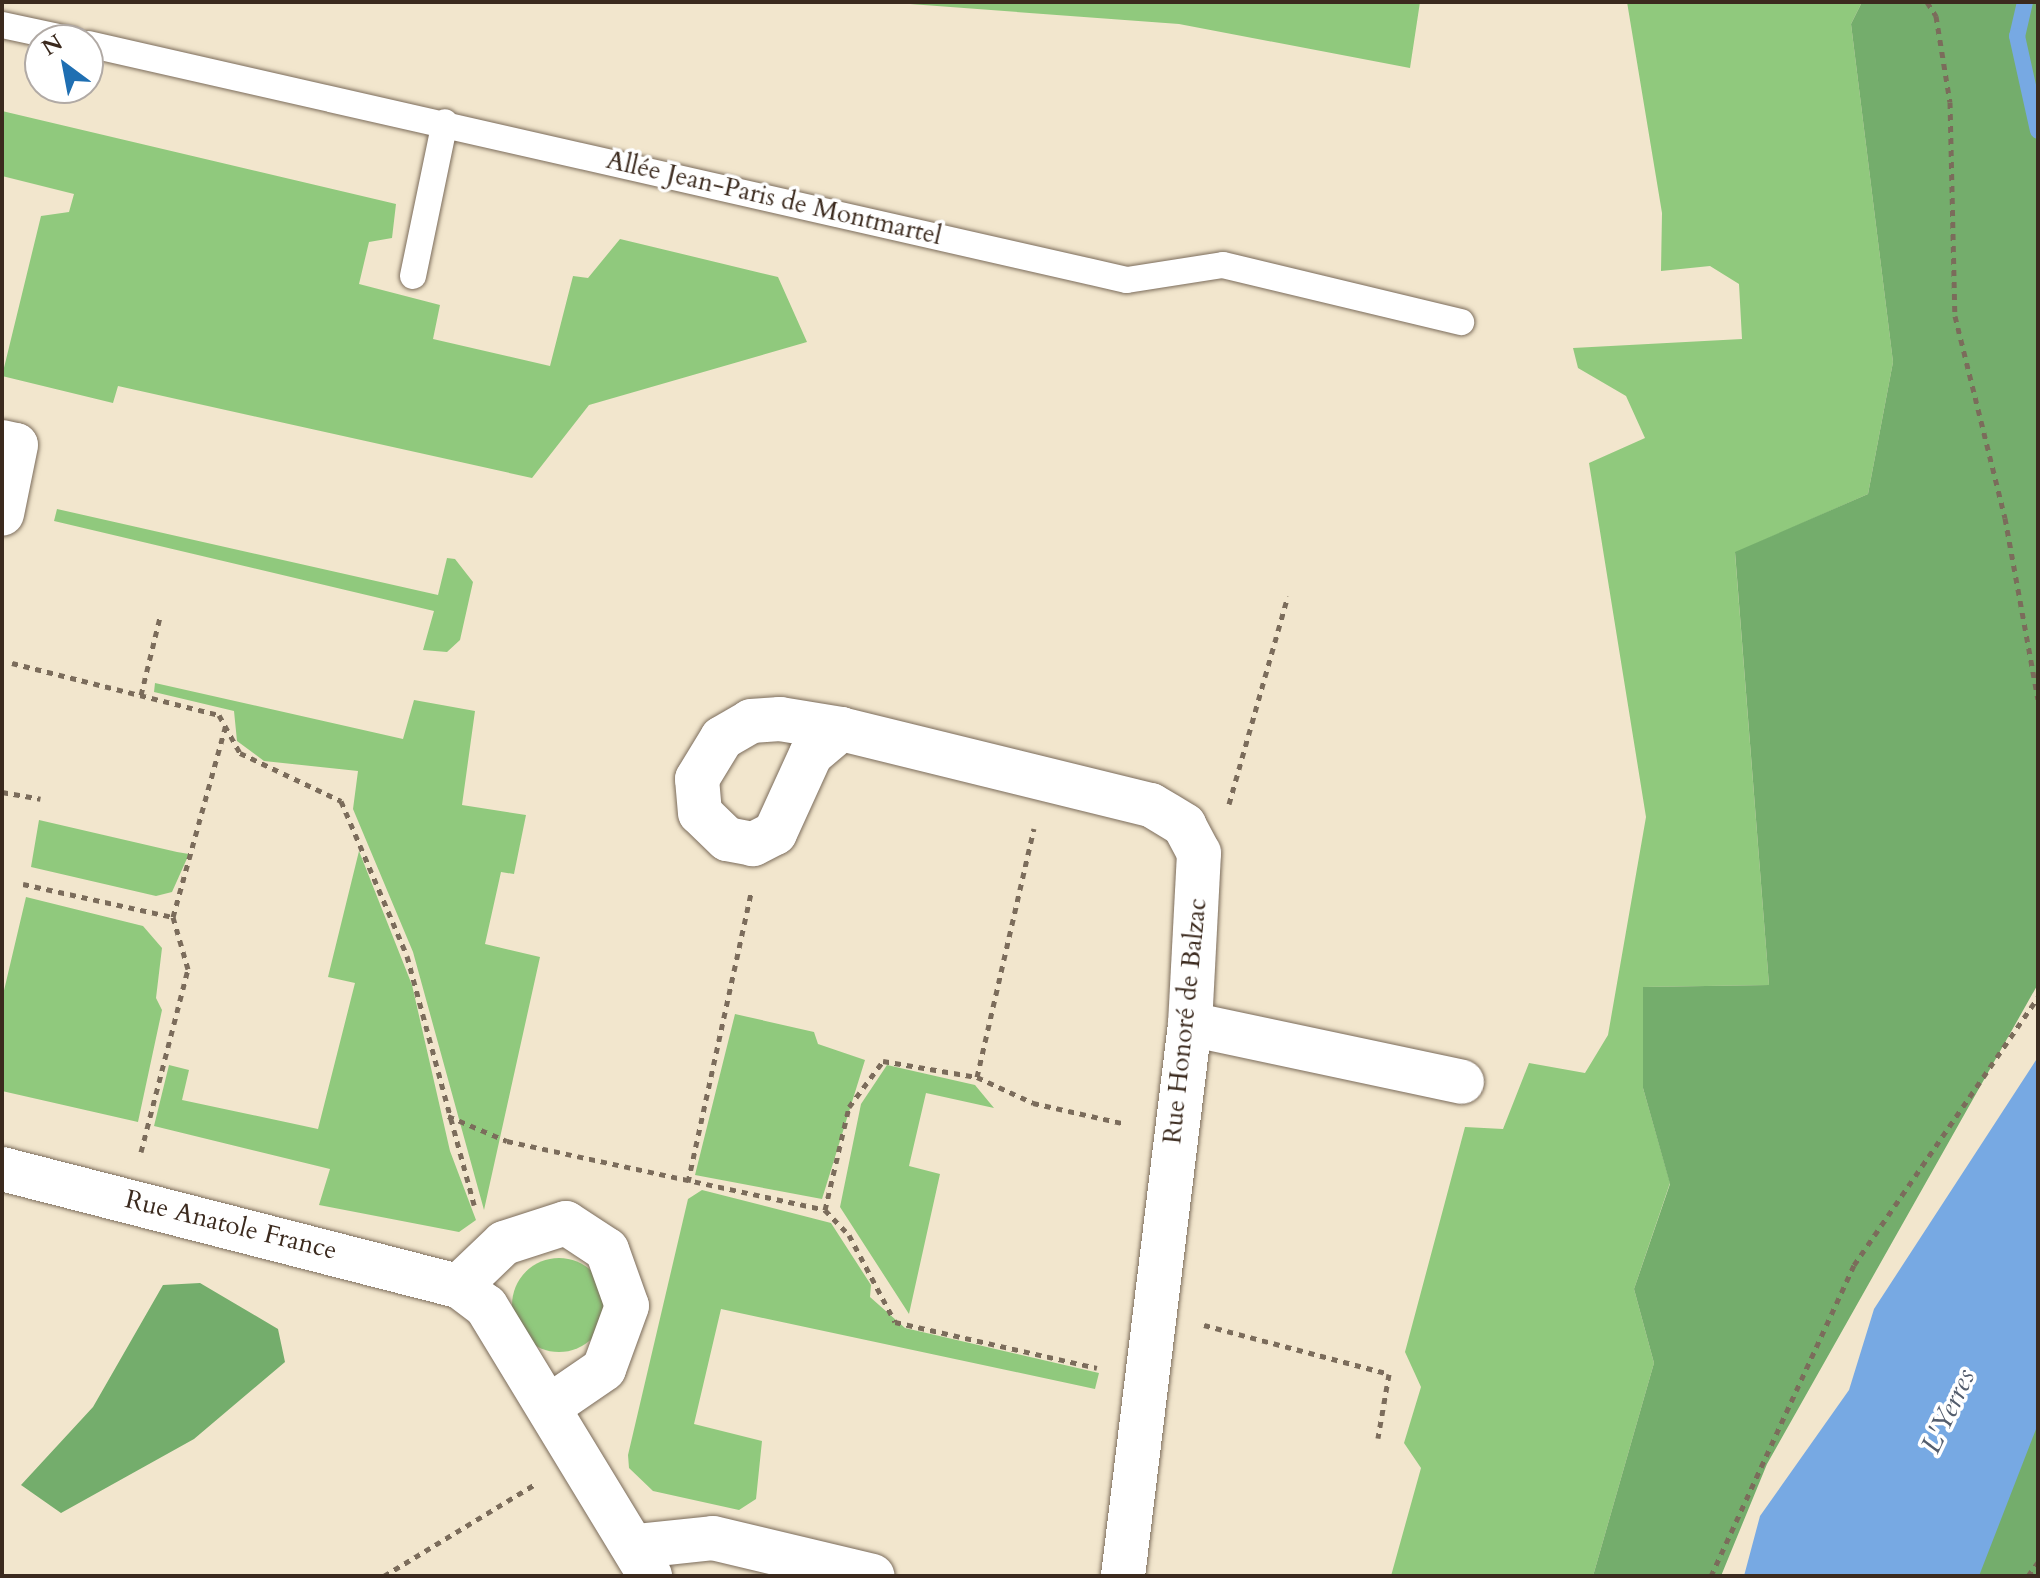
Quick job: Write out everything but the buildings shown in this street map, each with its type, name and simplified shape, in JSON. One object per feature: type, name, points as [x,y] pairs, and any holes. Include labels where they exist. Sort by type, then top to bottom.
[{"type":"street","points":[[2,442],[16,445],[2,514]]},
{"type":"street","points":[[841,729],[811,754],[775,833],[753,844],[727,839],[700,813],[697,779],[722,738],[751,721],[841,729],[1151,805],[1184,825]]},
{"type":"street","name":"Rue Honoré de Balzac","points":[[1123,1576],[1174,1135],[1190,1024],[1199,853],[1184,825]]},
{"type":"street","points":[[1190,1024],[1462,1082]]},
{"type":"street","name":"Rue Anatole France","points":[[2,1169],[130,1199],[459,1286]]},
{"type":"street","points":[[550,1406],[604,1369],[627,1306],[607,1250],[566,1223],[504,1243],[459,1286],[486,1306],[644,1561],[713,1538],[873,1576]]},
{"type":"lane","points":[[2,25],[24,30]]},
{"type":"lane","name":"Allée Jean-Paris de Montmartel","points":[[104,47],[445,122],[1127,280],[1223,265],[1461,322]]},
{"type":"lane","points":[[413,276],[445,122]]},
{"type":"path","points":[[1927,2],[1936,16],[1950,102],[1955,316],[2005,518],[2038,699]]},
{"type":"path","points":[[1184,825],[1233,802],[1288,596]]},
{"type":"path","points":[[141,695],[160,617]]},
{"type":"path","points":[[12,663],[141,695],[227,721]]},
{"type":"path","points":[[130,1199],[188,969],[173,917],[227,721]]},
{"type":"path","points":[[227,721],[240,753],[341,801],[407,956],[456,1161],[480,1212]]},
{"type":"path","points":[[977,1077],[1046,779]]},
{"type":"path","points":[[2,792],[40,799]]},
{"type":"path","points":[[688,1182],[756,873],[753,844]]},
{"type":"path","points":[[23,884],[173,917]]},
{"type":"path","points":[[1711,1576],[1854,1265],[2038,997]]},
{"type":"path","points":[[825,1210],[849,1107],[883,1061],[977,1077],[1033,1103],[1174,1135]]},
{"type":"path","points":[[447,1116],[507,1141],[825,1210],[849,1235],[895,1322],[1145,1379]]},
{"type":"path","points":[[1153,1312],[1389,1374],[1378,1438]]},
{"type":"path","points":[[384,1576],[580,1454]]},
{"type":"path","points":[[2028,1576],[2038,1562]]},
{"type":"green space","points":[[883,2],[1420,2],[1410,68],[1179,24]]},
{"type":"green space","points":[[1627,2],[1862,2],[1851,24],[1893,362],[1868,494],[1735,553],[1769,985],[1643,987],[1643,1088],[1670,1183],[1634,1289],[1654,1363],[1593,1576],[1391,1576],[1421,1468],[1404,1443],[1421,1387],[1405,1352],[1465,1127],[1503,1129],[1529,1063],[1585,1073],[1608,1035],[1646,817],[1589,463],[1645,438],[1626,396],[1578,368],[1573,348],[1742,339],[1739,284],[1710,266],[1661,271],[1662,213]]},
{"type":"green space","points":[[1862,2],[2038,2],[2038,984],[1767,1464],[1721,1576],[1593,1576],[1654,1363],[1634,1289],[1670,1184],[1643,1088],[1643,987],[1769,985],[1735,552],[1868,494],[1893,362],[1851,24]]},
{"type":"green space","points":[[2,111],[396,204],[392,238],[369,242],[359,284],[440,305],[433,339],[550,366],[573,276],[588,278],[620,239],[778,277],[807,342],[589,405],[532,478],[118,386],[113,403],[2,376],[41,216],[69,212],[74,194],[2,176]]},
{"type":"green space","points":[[57,509],[438,595],[447,558],[455,559],[473,582],[460,640],[447,652],[423,650],[434,611],[54,521]]},
{"type":"green space","points":[[155,683],[403,739],[414,700],[475,711],[462,805],[526,815],[514,874],[501,872],[485,944],[540,957],[484,1210],[413,952],[353,809],[358,771],[264,761],[237,741],[234,711],[154,692]]},
{"type":"green space","points":[[39,820],[189,854],[172,892],[156,896],[31,867]]},
{"type":"green space","points":[[359,851],[412,985],[450,1151],[476,1220],[459,1232],[319,1205],[330,1169],[154,1126],[169,1065],[189,1070],[182,1100],[318,1129],[355,983],[328,977]]},
{"type":"green space","points":[[26,897],[143,926],[162,948],[156,998],[162,1010],[138,1122],[2,1091],[2,999]]},
{"type":"green space","points":[[735,1014],[814,1032],[818,1044],[865,1060],[822,1199],[695,1175]]},
{"type":"green space","points":[[887,1065],[975,1085],[994,1108],[926,1093],[909,1166],[940,1174],[909,1314],[840,1207],[861,1104]]},
{"type":"green space","points":[[702,1190],[831,1223],[871,1285],[870,1297],[905,1328],[1099,1373],[1095,1389],[721,1309],[694,1424],[762,1441],[756,1499],[739,1510],[653,1491],[629,1468],[628,1455],[688,1199]]},
{"type":"green space","points":[[559,1258],[577,1261],[592,1272],[603,1287],[606,1305],[603,1323],[592,1338],[577,1349],[559,1352],[541,1349],[526,1338],[515,1323],[512,1305],[515,1287],[526,1272],[541,1261]]},
{"type":"green space","points":[[200,1283],[278,1329],[285,1362],[194,1439],[61,1513],[21,1485],[93,1407],[163,1285]]},
{"type":"green space","points":[[2038,1341],[2038,1576],[1940,1576]]},
{"type":"water","name":"L'Yerres","points":[[2038,1057],[2038,1424],[1979,1576],[1744,1576],[1760,1516],[1849,1390],[1874,1309]]},
{"type":"waterway","points":[[2025,2],[2017,36],[2038,131]]}]
